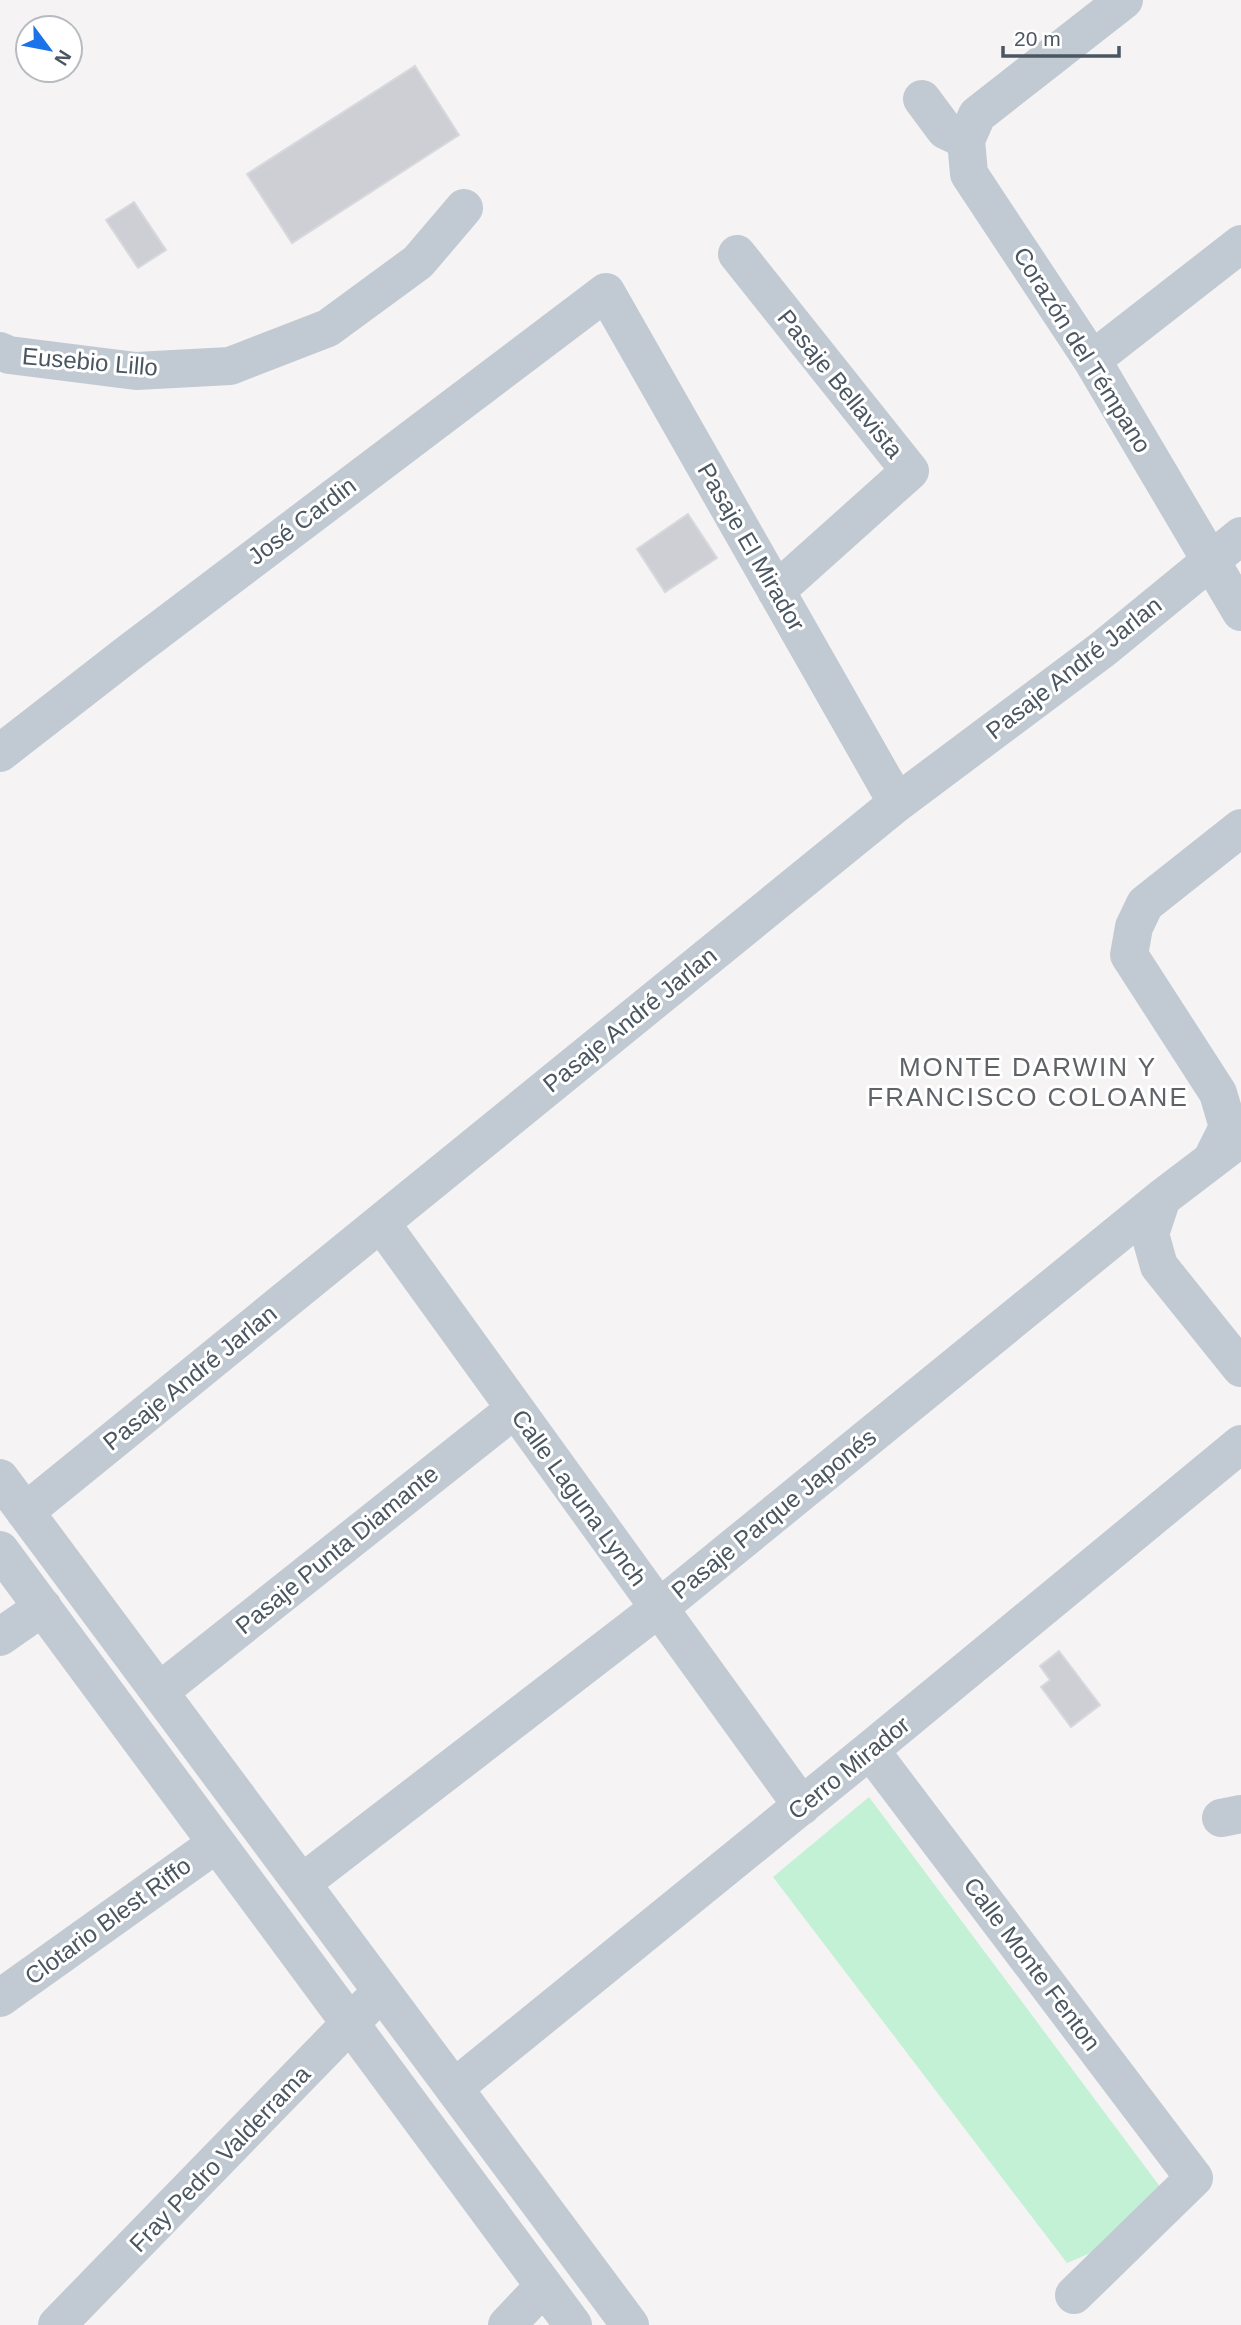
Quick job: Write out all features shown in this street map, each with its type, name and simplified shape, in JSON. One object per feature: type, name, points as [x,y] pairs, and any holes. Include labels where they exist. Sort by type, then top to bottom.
[{"type":"street","points":[[922,99],[945,130],[966,140],[977,115],[1124,0]]},
{"type":"street","name":"Corazón del Témpano","points":[[966,140],[969,174],[1092,360],[1241,612]]},
{"type":"street","name":"Eusebio Lillo","points":[[0,351],[9,355],[136,371],[230,366],[328,328],[418,262],[464,208]]},
{"type":"street","points":[[1092,360],[1241,244]]},
{"type":"street","name":"Pasaje Bellavista","points":[[737,254],[910,471],[776,591]]},
{"type":"street","name":"Pasaje El Mirador","points":[[606,292],[897,803]]},
{"type":"street","name":"José Cardin","points":[[0,752],[606,292]]},
{"type":"street","name":"Pasaje André Jarlan","points":[[25,1512],[897,803],[1103,649],[1241,536]]},
{"type":"street","points":[[1227,1149],[1228,1127],[1219,1093],[1129,955],[1134,927],[1145,904],[1241,828]]},
{"type":"street","name":"Pasaje Parque Japonés","points":[[302,1882],[659,1608],[1162,1198],[1227,1149]]},
{"type":"street","points":[[1162,1198],[1150,1234],[1159,1266],[1241,1368]]},
{"type":"street","name":"Calle Laguna Lynch","points":[[381,1223],[802,1806]]},
{"type":"street","name":"Pasaje Punta Diamante","points":[[160,1691],[515,1409]]},
{"type":"street","name":"Cerro Mirador","points":[[454,2088],[870,1751],[1241,1444]]},
{"type":"street","points":[[0,1478],[631,2325]]},
{"type":"street","points":[[0,1550],[573,2325]]},
{"type":"street","points":[[0,1637],[43,1607]]},
{"type":"street","name":"Calle Monte Fenton","points":[[870,1751],[1194,2178],[1074,2295]]},
{"type":"street","name":"Clotario Blest Riffo","points":[[0,1998],[216,1844]]},
{"type":"street","name":"Fray Pedro Valderrama","points":[[57,2325],[382,1991]]},
{"type":"street","points":[[507,2325],[544,2286]]},
{"type":"green space","points":[[869,1797],[1161,2188],[1095,2251],[1067,2263],[773,1877]]},
{"type":"building","points":[[415,66],[459,135],[292,243],[247,174]]},
{"type":"building","points":[[134,202],[166,250],[138,268],[106,220]]},
{"type":"building","points":[[688,514],[717,558],[665,592],[637,549]]},
{"type":"building","points":[[1059,1651],[1100,1705],[1071,1727],[1041,1687],[1050,1680],[1040,1666]]},
{"type":"district","name":"MONTE DARWIN Y FRANCISCO COLOANE","points":[[1028,1082]]}]
